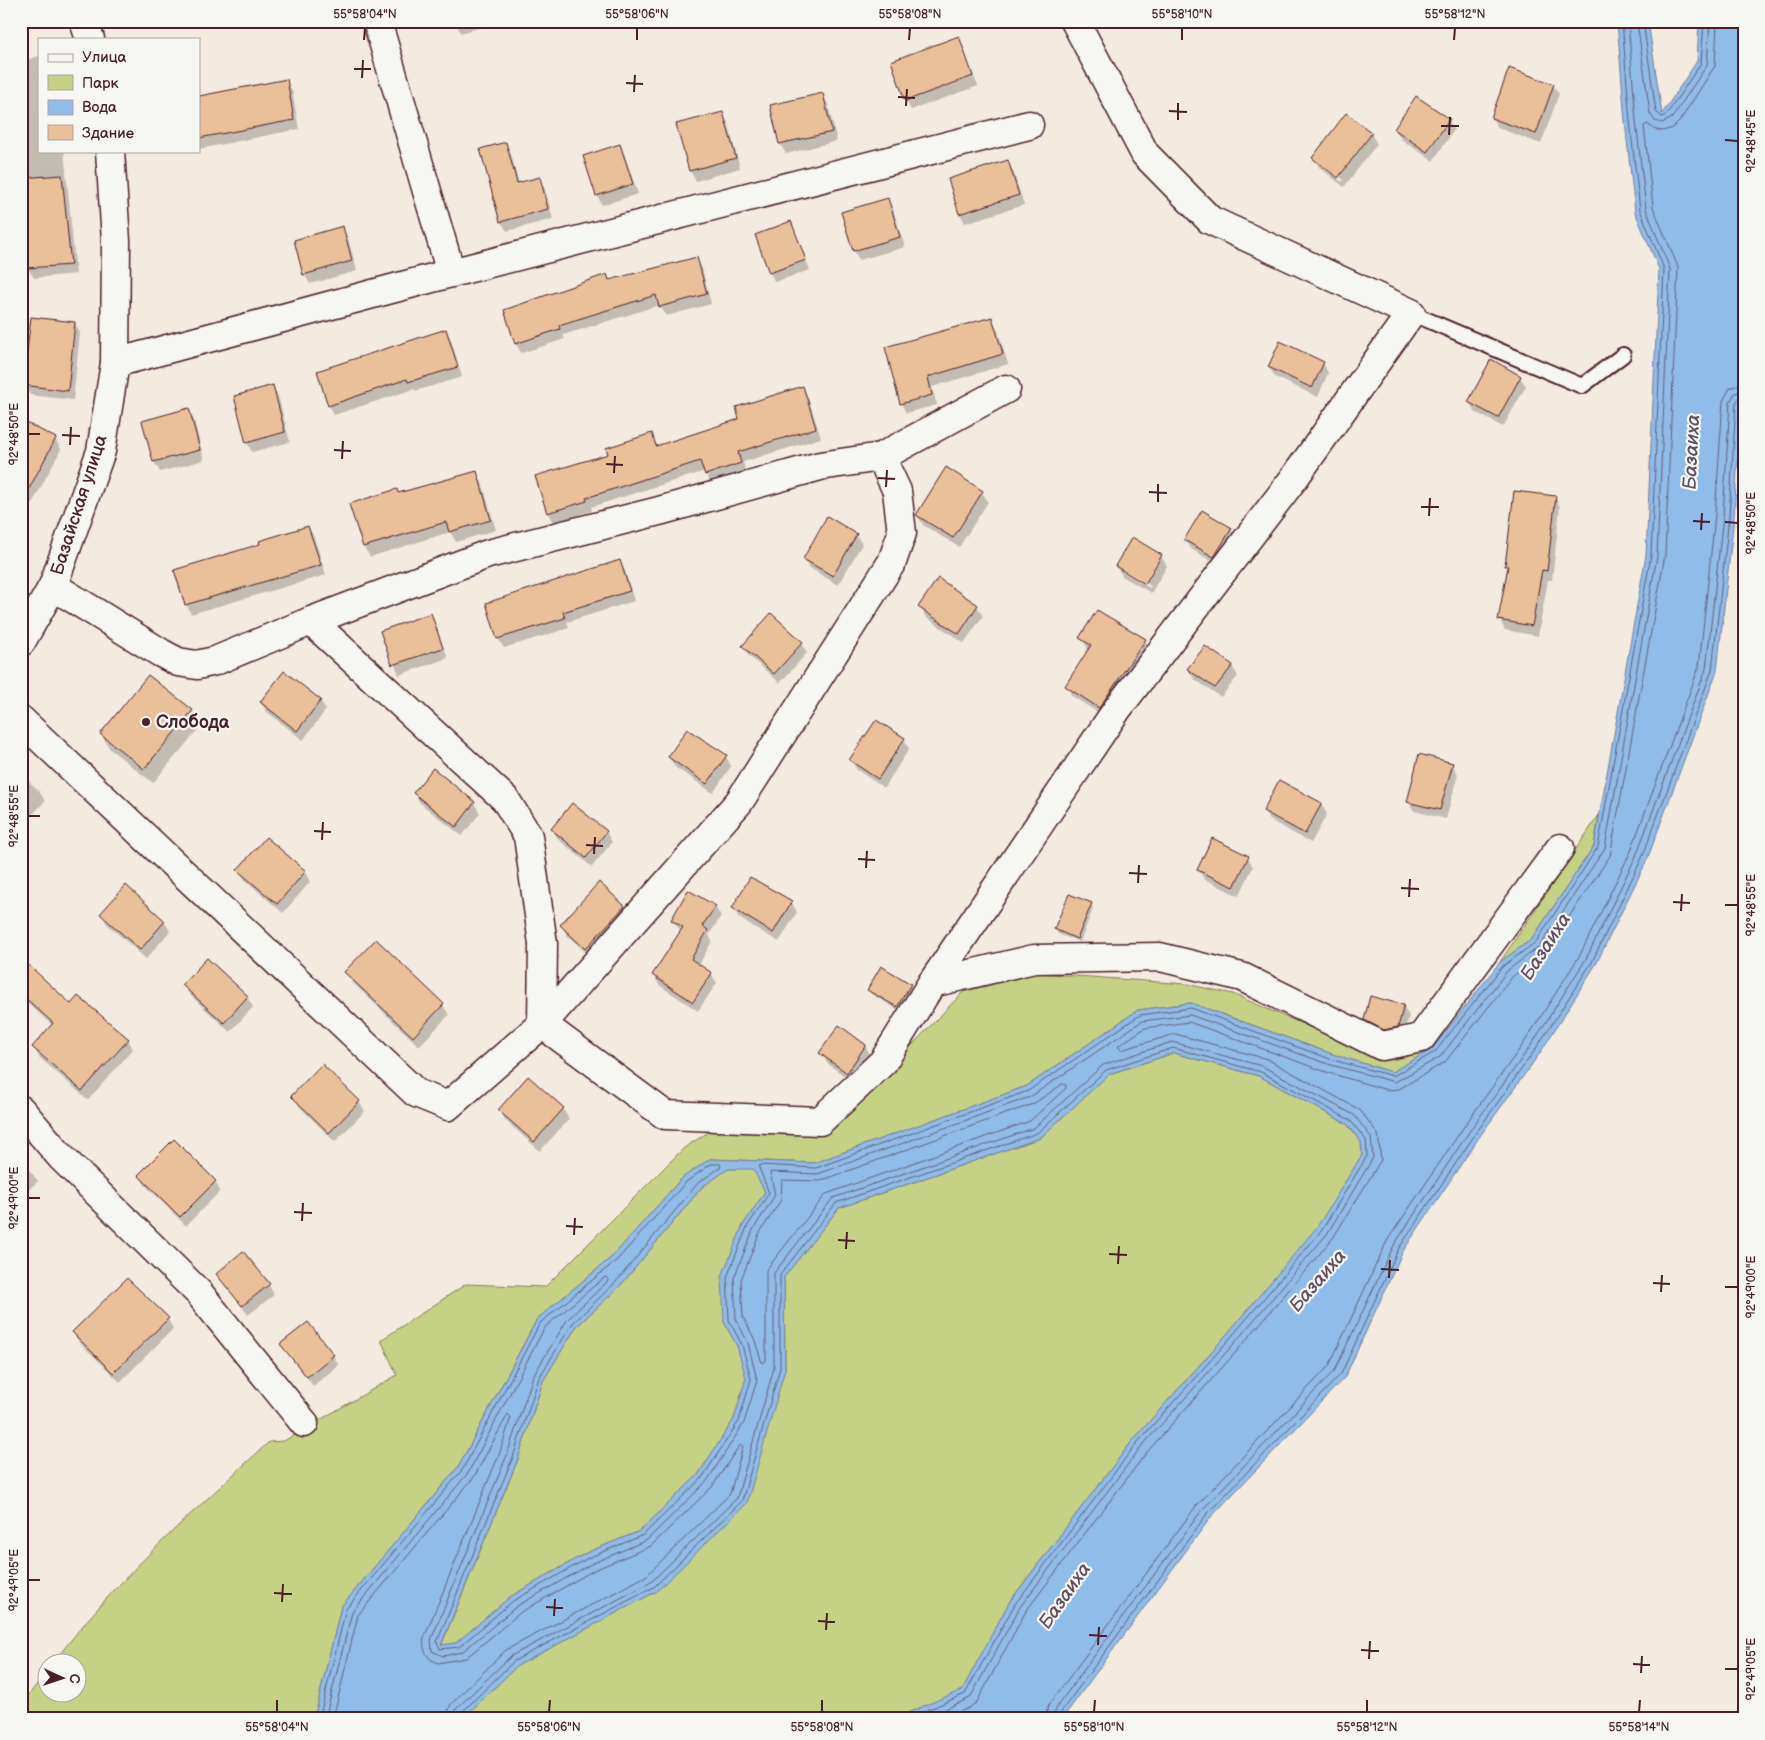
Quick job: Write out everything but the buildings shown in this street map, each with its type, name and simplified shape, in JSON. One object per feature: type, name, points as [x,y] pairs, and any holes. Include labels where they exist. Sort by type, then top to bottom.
[{"type":"street","points":[[84,21],[90,38]]},
{"type":"street","points":[[377,21],[451,273]]},
{"type":"street","points":[[542,1024],[665,1115],[820,1121],[883,1062],[932,983],[1118,708],[1294,477],[1410,314],[1210,220],[1145,154],[1075,21]]},
{"type":"street","points":[[115,363],[451,273],[1030,125]]},
{"type":"street","name":"Базайская улица","points":[[21,642],[53,586],[101,452],[115,363],[116,241],[110,152]]},
{"type":"street","points":[[53,586],[160,653],[178,662],[197,665],[215,661],[311,621],[488,554],[659,511],[820,466],[881,457],[1006,389]]},
{"type":"street","points":[[21,720],[416,1093],[448,1106],[542,1024],[739,802],[892,562],[902,533],[897,491],[881,457]]},
{"type":"street","points":[[311,621],[505,799],[528,836],[543,944],[542,1024]]},
{"type":"street","points":[[932,983],[1034,959],[1160,957],[1242,977],[1382,1046],[1421,1038],[1560,848]]},
{"type":"street","points":[[21,1110],[62,1158],[198,1293],[304,1423]]},
{"type":"lane","points":[[1410,314],[1582,386],[1623,355]]},
{"type":"green space","points":[[1599,815],[1594,846],[1532,939],[1500,962]]},
{"type":"green space","points":[[1037,973],[1186,984],[1233,994],[1344,1042],[1391,1060],[1432,1049],[1392,1072],[1335,1055],[1191,1003],[1138,1010],[1027,1086],[814,1163],[710,1159],[682,1178],[613,1256],[537,1319],[459,1466],[341,1607],[314,1719],[21,1719],[21,1705],[38,1683],[38,1702],[88,1702],[88,1652],[62,1652],[78,1632],[156,1548],[269,1442],[284,1441],[397,1375],[381,1340],[466,1284],[545,1287],[684,1148],[710,1131],[816,1135],[891,1067],[963,992]]},
{"type":"green space","points":[[1174,1053],[1259,1076],[1347,1124],[1361,1142],[1362,1155],[1318,1227],[1222,1340],[1133,1440],[1010,1601],[962,1691],[893,1719],[462,1719],[517,1666],[657,1591],[785,1369],[784,1277],[839,1208],[1040,1138],[1109,1074]]},
{"type":"green space","points":[[754,1168],[765,1192],[743,1225],[724,1322],[737,1346],[747,1377],[734,1419],[698,1475],[640,1531],[586,1553],[510,1597],[456,1643],[441,1646],[518,1459],[543,1381],[576,1327],[620,1286],[702,1187],[728,1169]]},
{"type":"water","name":"Базаиха","points":[[1617,21],[1648,21],[1662,114],[1697,61],[1699,21],[1744,21],[1744,365],[1734,517],[1717,671],[1647,860],[1596,964],[1540,1053],[1480,1136],[1403,1251],[1345,1377],[1211,1517],[1062,1719],[893,1719],[962,1690],[1010,1601],[1133,1440],[1222,1340],[1317,1227],[1362,1155],[1361,1142],[1347,1124],[1259,1076],[1174,1053],[1109,1074],[1040,1138],[839,1208],[784,1277],[785,1369],[747,1503],[657,1591],[517,1666],[462,1719],[314,1719],[341,1607],[459,1466],[537,1319],[613,1256],[682,1178],[710,1159],[814,1163],[1027,1086],[1138,1010],[1191,1003],[1335,1055],[1392,1072],[1432,1049],[1500,962],[1532,939],[1594,846],[1646,555],[1659,269],[1635,212],[1625,122]],"holes":[[[728,1169],[753,1169],[765,1192],[743,1225],[722,1276],[724,1322],[737,1346],[746,1378],[734,1419],[698,1475],[640,1531],[586,1553],[510,1597],[456,1643],[441,1645],[518,1459],[543,1381],[576,1327],[620,1286],[702,1187]]]},
{"type":"place","name":"Слобода","points":[[146,722]]}]
